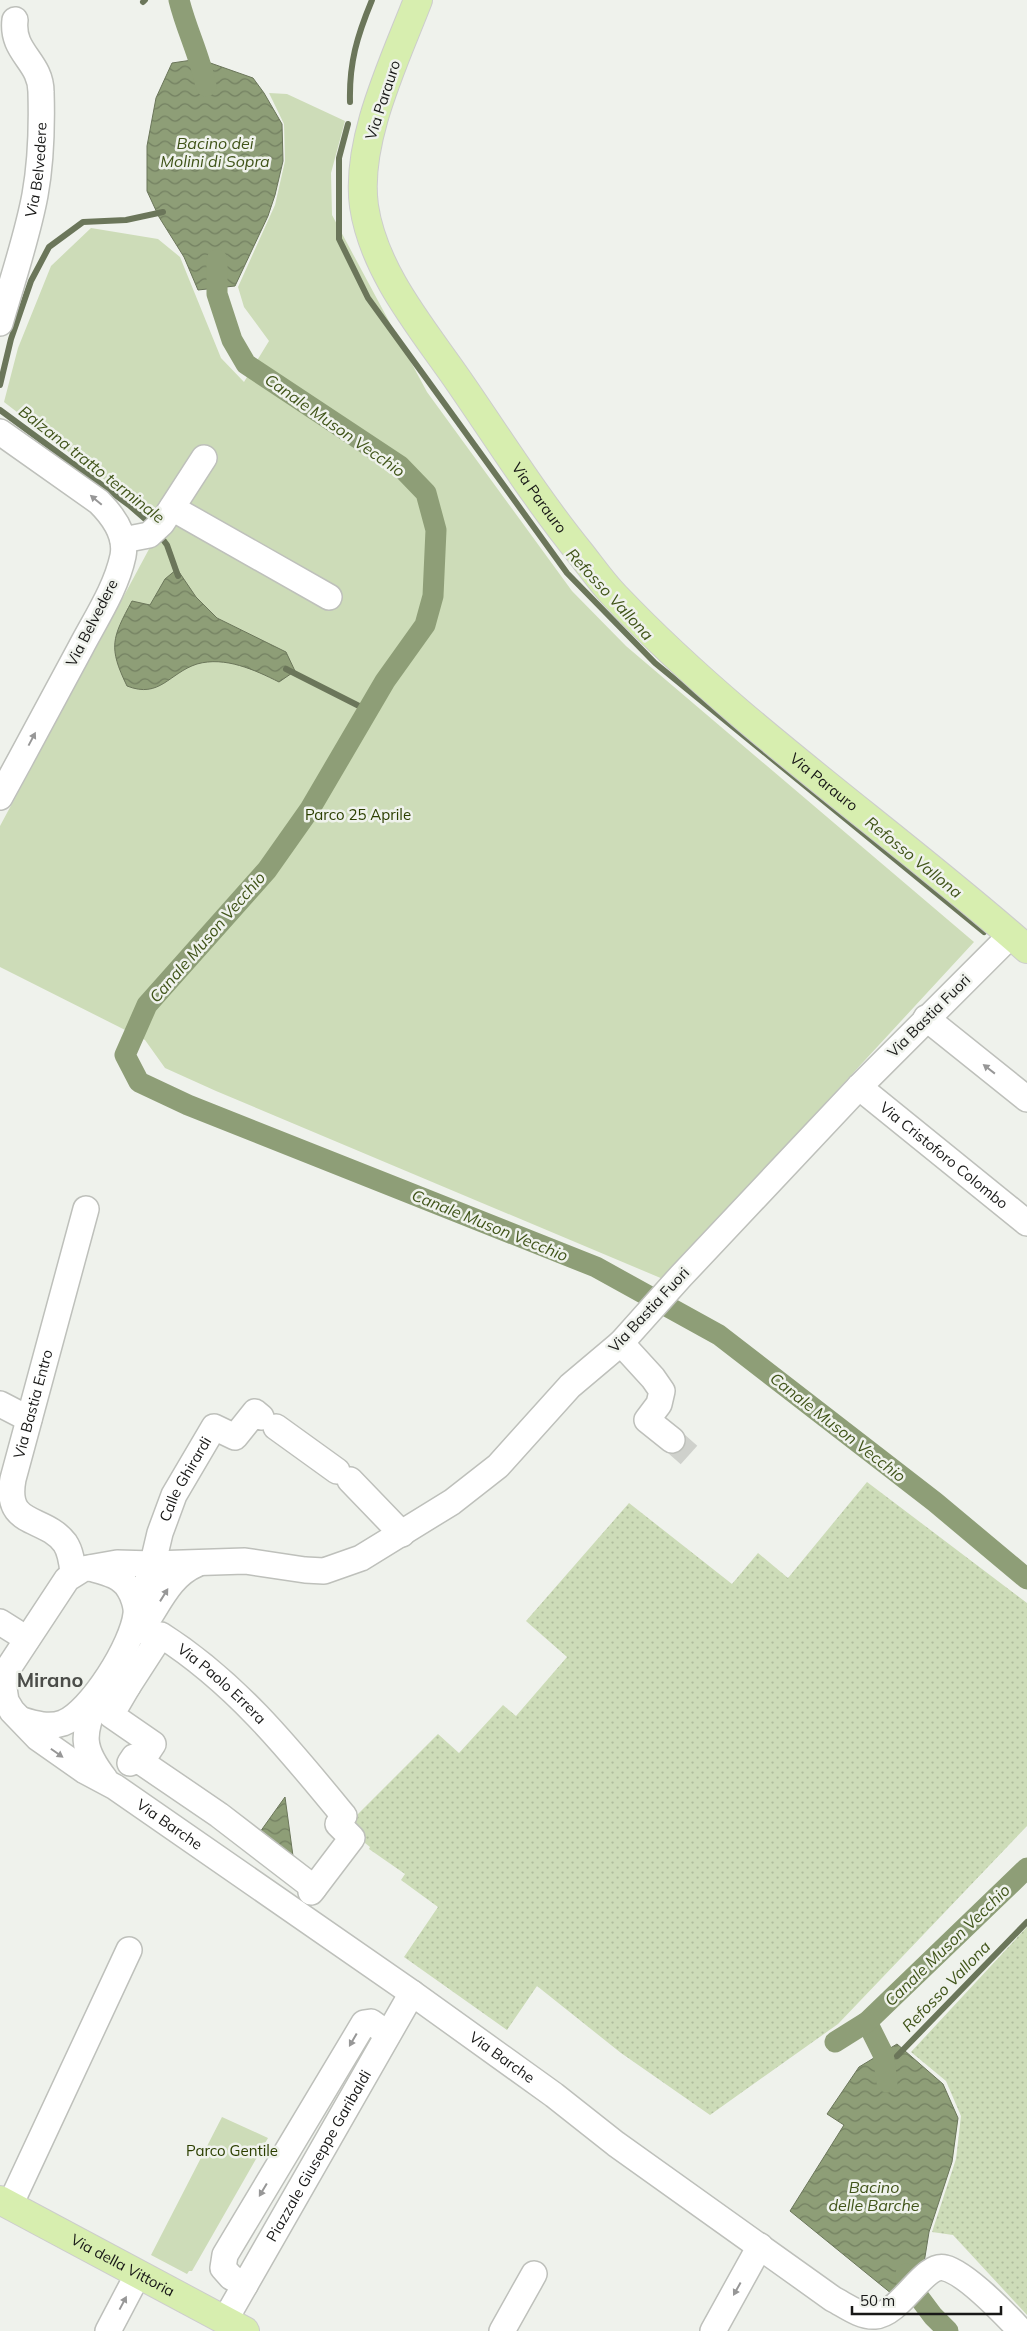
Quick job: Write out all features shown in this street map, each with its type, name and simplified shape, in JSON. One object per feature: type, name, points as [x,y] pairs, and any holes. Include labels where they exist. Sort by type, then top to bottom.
[{"type":"main road","name":"Via Parauro","points":[[418,0],[377,107],[365,169],[364,205],[372,239],[394,286],[558,525],[614,596],[678,658],[792,758],[978,905],[1022,935]]},
{"type":"main road","name":"Via della Vittoria","points":[[5,2203],[235,2325]]},
{"type":"street","name":"Via Belvedere","points":[[0,323],[35,194],[40,147],[42,90],[37,74],[17,44],[14,33],[15,20]]},
{"type":"street","points":[[0,432],[99,502],[111,514],[123,540],[161,522],[204,458]]},
{"type":"street","points":[[161,522],[329,597]]},
{"type":"street","name":"Via Belvedere","points":[[0,798],[9,758],[105,603],[123,555],[123,540]]},
{"type":"street","name":"Via Bastia Fuori","points":[[81,1571],[117,1562],[197,1564],[245,1561],[305,1570],[324,1570],[361,1558],[452,1502],[498,1466],[570,1386],[621,1344],[676,1282],[926,1018],[1022,935]]},
{"type":"street","points":[[926,1018],[1027,1099]]},
{"type":"street","name":"Via Cristoforo Colombo","points":[[859,1087],[1027,1224]]},
{"type":"street","name":"Via Bastia Entro","points":[[81,1571],[65,1543],[57,1535],[22,1515],[11,1501],[13,1479],[86,1210]]},
{"type":"street","points":[[621,1344],[654,1378],[662,1391],[658,1404],[647,1420],[672,1440]]},
{"type":"street","points":[[0,1404],[29,1418]]},
{"type":"street","name":"Calle Ghirardi","points":[[153,1564],[160,1533],[174,1495],[214,1427],[235,1437],[255,1412],[344,1476],[402,1534]]},
{"type":"street","points":[[22,1720],[52,1726],[63,1722],[116,1685],[125,1648],[153,1564]]},
{"type":"street","points":[[125,1648],[150,1617],[171,1583],[186,1569],[197,1564]]},
{"type":"street","points":[[1,1692],[7,1670],[66,1579],[81,1571],[118,1578],[131,1591],[137,1612]]},
{"type":"street","points":[[0,1622],[27,1640]]},
{"type":"street","name":"Via Paolo Errera","points":[[161,1635],[189,1653],[247,1704],[282,1740],[344,1816],[338,1824],[352,1838],[313,1890],[219,1815],[136,1763],[153,1744],[111,1715],[116,1685],[161,1635]]},
{"type":"street","name":"Via Barche","points":[[108,1783],[90,1758],[86,1743],[89,1720],[116,1685]]},
{"type":"street","name":"Via Barche","points":[[1,1692],[12,1711],[38,1738],[61,1755],[108,1783],[412,1993],[554,2094],[616,2144],[832,2299],[859,2312],[882,2318]]},
{"type":"street","points":[[5,2203],[129,1950]]},
{"type":"street","name":"Piazzale Giuseppe Garibaldi","points":[[235,2325],[245,2285],[313,2163],[412,1993]]},
{"type":"street","points":[[245,2285],[226,2272],[223,2261],[364,2023],[371,2022],[388,2034]]},
{"type":"street","points":[[288,2149],[313,2163]]},
{"type":"street","points":[[713,2331],[760,2246]]},
{"type":"street","points":[[882,2318],[932,2270],[943,2267],[959,2274],[1021,2331]]},
{"type":"street","points":[[108,2331],[138,2274]]},
{"type":"street","points":[[502,2331],[534,2274]]},
{"type":"green space","name":"Parco 25 Aprile","points":[[269,93],[287,94],[345,121],[331,173],[332,215],[427,392],[572,591],[626,646],[974,942],[663,1279],[165,1068],[145,1040],[0,967],[0,826],[155,538],[154,518],[4,402],[18,348],[51,266],[91,228],[158,239],[180,257],[221,358],[244,382],[269,341],[244,307],[238,287],[275,205],[285,161],[284,124]]},
{"type":"green space","points":[[867,1482],[1027,1603],[1027,1826],[838,2024],[710,2115],[621,2053],[537,1986],[507,2030],[404,1957],[438,1907],[401,1880],[405,1874],[369,1849],[370,1847],[345,1827],[438,1734],[459,1753],[503,1705],[516,1716],[567,1657],[526,1621],[629,1503],[732,1584],[758,1553],[788,1578]]},
{"type":"green space","points":[[1027,1927],[1027,2315],[953,2235],[932,2232],[956,2159],[961,2116],[946,2081],[911,2052]]},
{"type":"green space","name":"Parco Gentile","points":[[222,2117],[268,2138],[192,2271],[189,2271],[187,2274],[151,2255]]},
{"type":"water","name":"Bacino dei Molini di Sopra","points":[[199,59],[253,78],[282,124],[283,161],[268,216],[235,286],[198,290],[184,257],[159,217],[147,191],[147,146],[156,98],[172,63]]},
{"type":"water","points":[[177,569],[196,597],[217,618],[286,652],[295,671],[279,682],[240,666],[229,663],[208,662],[187,668],[156,687],[138,689],[127,686],[115,652],[115,643],[120,624],[132,601],[150,605],[165,579]]},
{"type":"water","points":[[285,1797],[293,1856],[260,1832]]},
{"type":"water","name":"Bacino delle Barche","points":[[897,2044],[943,2084],[958,2118],[952,2162],[929,2232],[924,2263],[892,2294],[790,2211],[844,2125],[827,2114],[859,2067]]},
{"type":"waterway","name":"Canale Muson Vecchio","points":[[179,0],[206,86]]},
{"type":"waterway","name":"Refosso Vallona","points":[[350,102],[351,75],[355,50],[372,0]]},
{"type":"waterway","name":"Refosso Vallona","points":[[348,124],[339,158],[339,239],[368,298],[567,573],[655,663],[984,932]]},
{"type":"waterway","points":[[0,385],[11,339],[31,281],[49,247],[83,222],[126,220],[163,212]]},
{"type":"waterway","name":"Canale Muson Vecchio","points":[[217,260],[217,294],[232,340],[246,364],[400,466],[426,493],[436,530],[433,596],[425,625],[385,681],[310,809],[267,870],[147,1005],[125,1055],[139,1082],[188,1105],[596,1267],[719,1335],[935,1502],[1027,1579]]},
{"type":"waterway","name":"Balzana tratto terminale","points":[[0,410],[129,505],[152,525]]},
{"type":"waterway","name":"Balzana tratto terminale","points":[[158,533],[167,545],[178,576]]},
{"type":"waterway","points":[[286,669],[367,710]]},
{"type":"waterway","name":"Canale Muson Vecchio","points":[[835,2042],[867,2022],[1027,1868]]},
{"type":"waterway","name":"Refosso Vallona","points":[[897,2056],[1027,1922]]},
{"type":"waterway","points":[[867,2022],[883,2054],[887,2082]]},
{"type":"waterway","points":[[906,2274],[906,2280],[933,2316],[948,2331]]},
{"type":"tunnel","points":[[672,1440],[689,1455]]},
{"type":"district","name":"Mirano","points":[[50,1680]]}]
